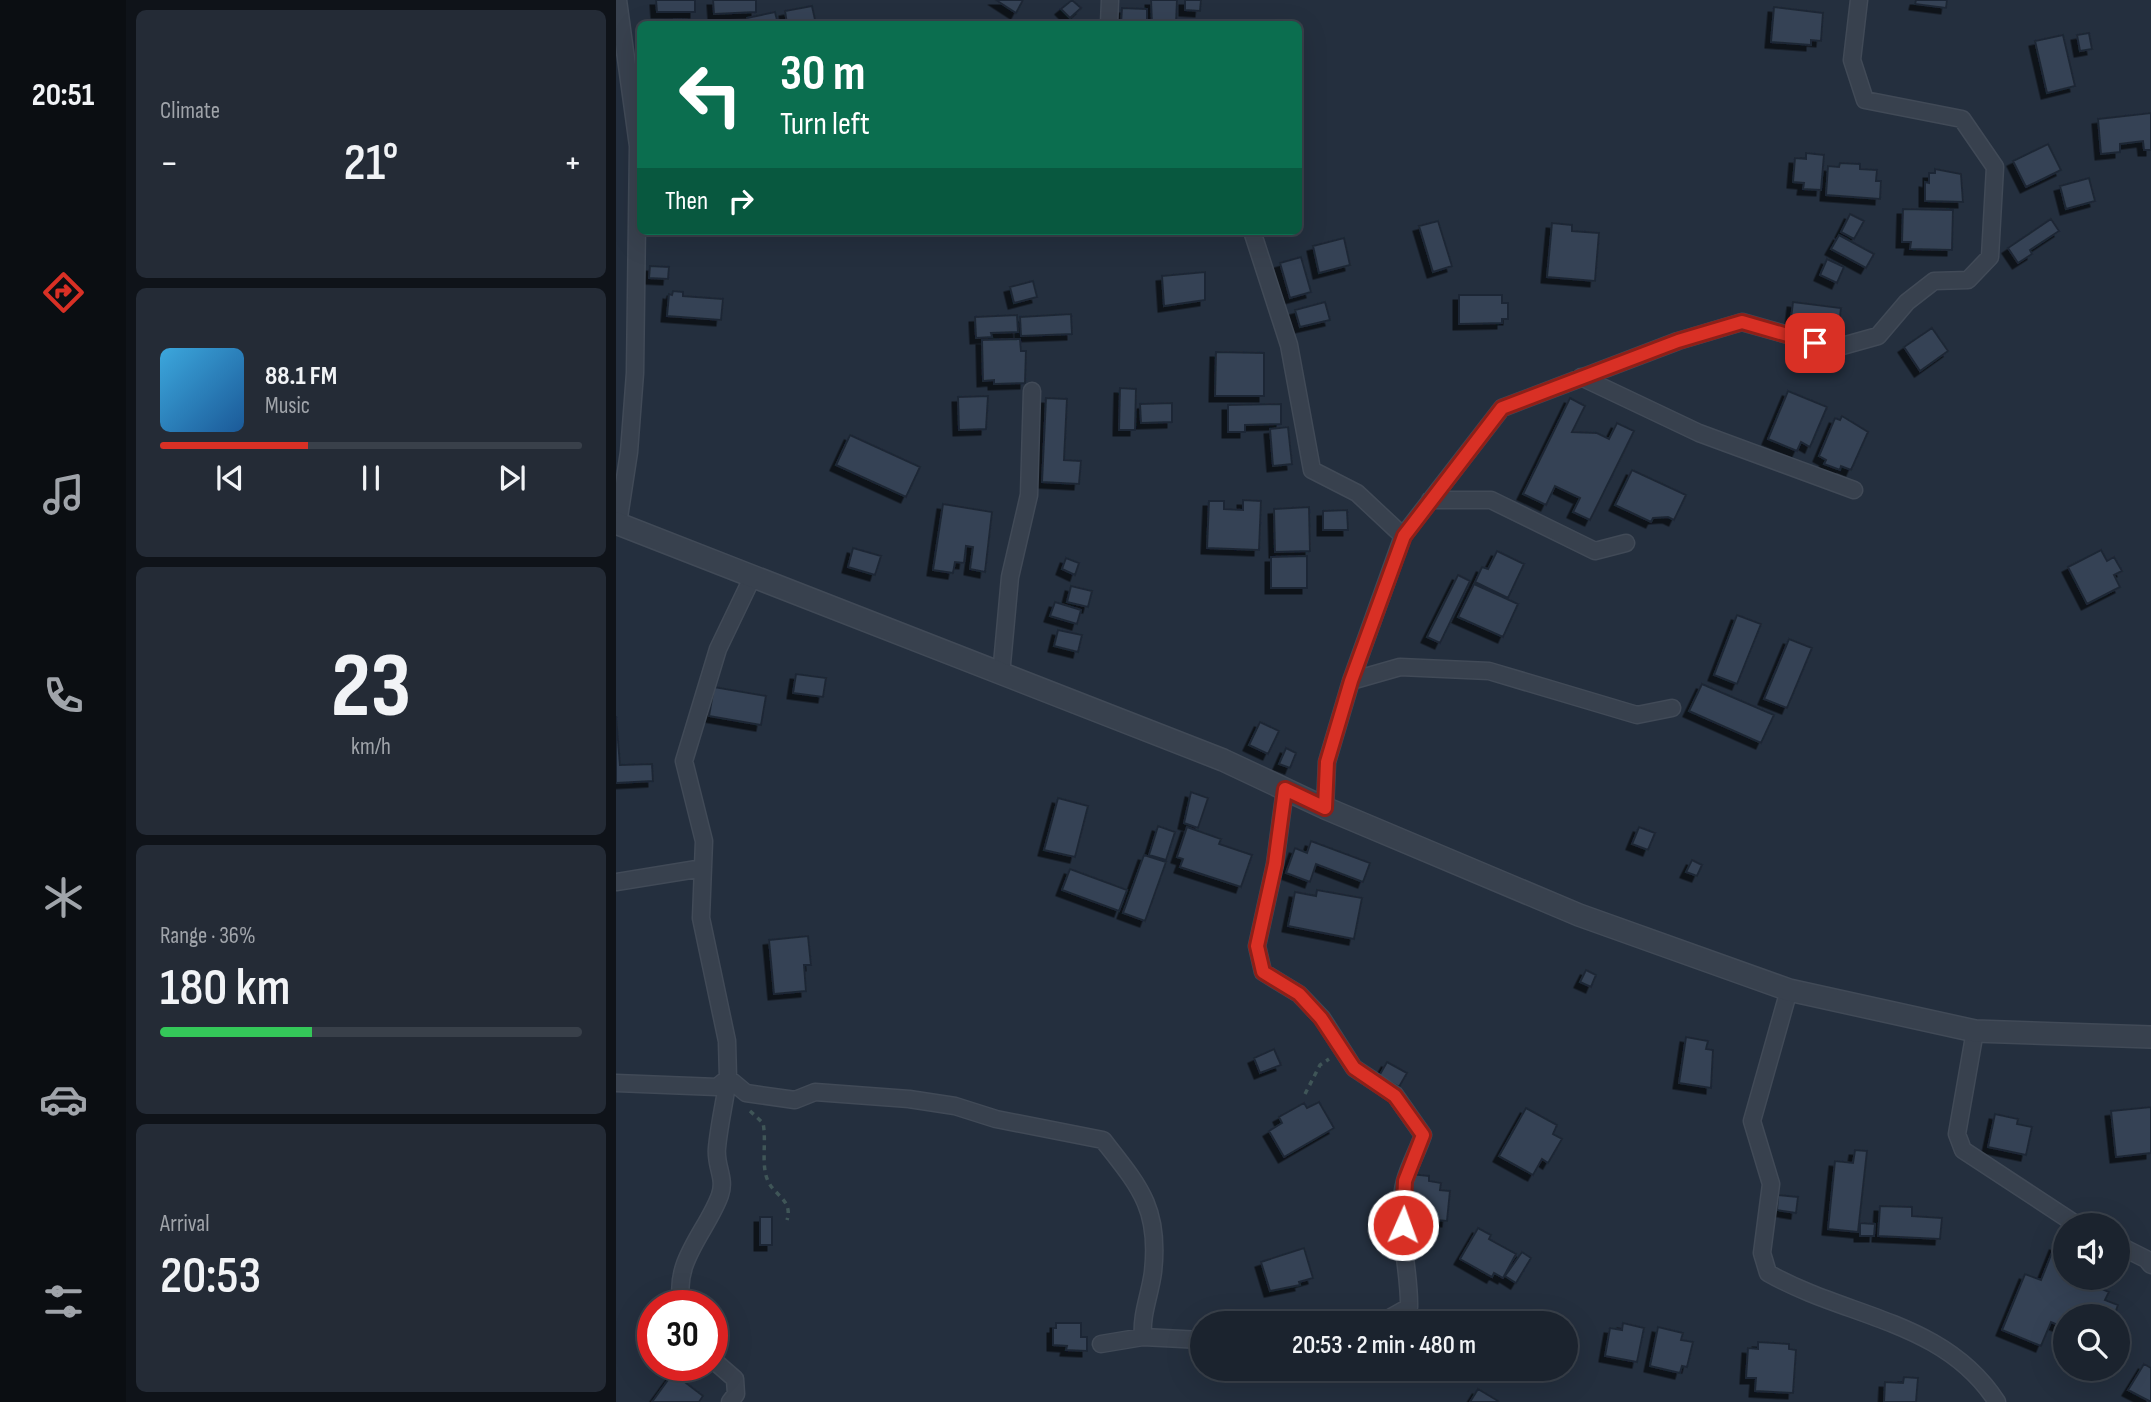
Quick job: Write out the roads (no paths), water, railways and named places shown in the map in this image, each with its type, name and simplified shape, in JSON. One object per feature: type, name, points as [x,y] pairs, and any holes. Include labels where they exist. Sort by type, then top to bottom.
[{"type":"street","points":[[618,0],[637,139]]},
{"type":"street","points":[[1109,21],[1110,0]]},
{"type":"street","points":[[1325,808],[1327,762],[1351,681],[1404,536],[1502,408],[1581,377],[1742,322],[1835,348],[1878,336],[1907,302],[1934,281],[1968,280],[1990,257],[1995,167],[1962,119],[1866,100],[1852,60],[1859,0]]},
{"type":"street","points":[[639,235],[635,373],[629,452],[617,523],[1223,760],[1325,808],[1579,915],[1790,990],[1975,1031],[2151,1037]]},
{"type":"street","points":[[1253,235],[1289,345],[1312,470],[1357,493],[1404,536]]},
{"type":"street","points":[[1581,377],[1699,433],[1854,491]]},
{"type":"street","points":[[1001,675],[1010,577],[1029,495],[1032,391]]},
{"type":"street","points":[[1430,500],[1491,500],[1595,551],[1626,543]]},
{"type":"street","points":[[681,1290],[680,1283],[698,1233],[720,1198],[724,1182],[717,1164],[717,1148],[728,1078],[727,1041],[701,918],[704,841],[684,761],[718,649],[752,578]]},
{"type":"street","points":[[1351,681],[1400,667],[1489,671],[1637,715],[1672,709]]},
{"type":"street","points":[[1285,789],[1275,864],[1257,946],[1263,972],[1299,994],[1321,1018],[1354,1068],[1395,1096],[1423,1135],[1405,1181],[1403,1241],[1409,1307],[1402,1311]]},
{"type":"street","points":[[616,882],[703,868]]},
{"type":"street","points":[[1790,990],[1752,1121],[1771,1184],[1762,1253],[1768,1273],[1799,1291],[1927,1337],[1982,1378],[1997,1402]]},
{"type":"street","points":[[1975,1031],[1957,1134],[1963,1150],[2059,1213]]},
{"type":"street","points":[[616,1083],[717,1087],[728,1078]]},
{"type":"street","points":[[728,1078],[743,1090],[794,1100],[815,1092],[921,1101],[1103,1140],[1142,1189],[1155,1231],[1152,1274],[1142,1319],[1143,1336]]},
{"type":"street","points":[[2130,1251],[2146,1259],[2151,1265]]},
{"type":"street","points":[[1101,1344],[1143,1336],[1190,1339]]},
{"type":"street","points":[[728,1373],[735,1379],[736,1394],[730,1402]]}]
